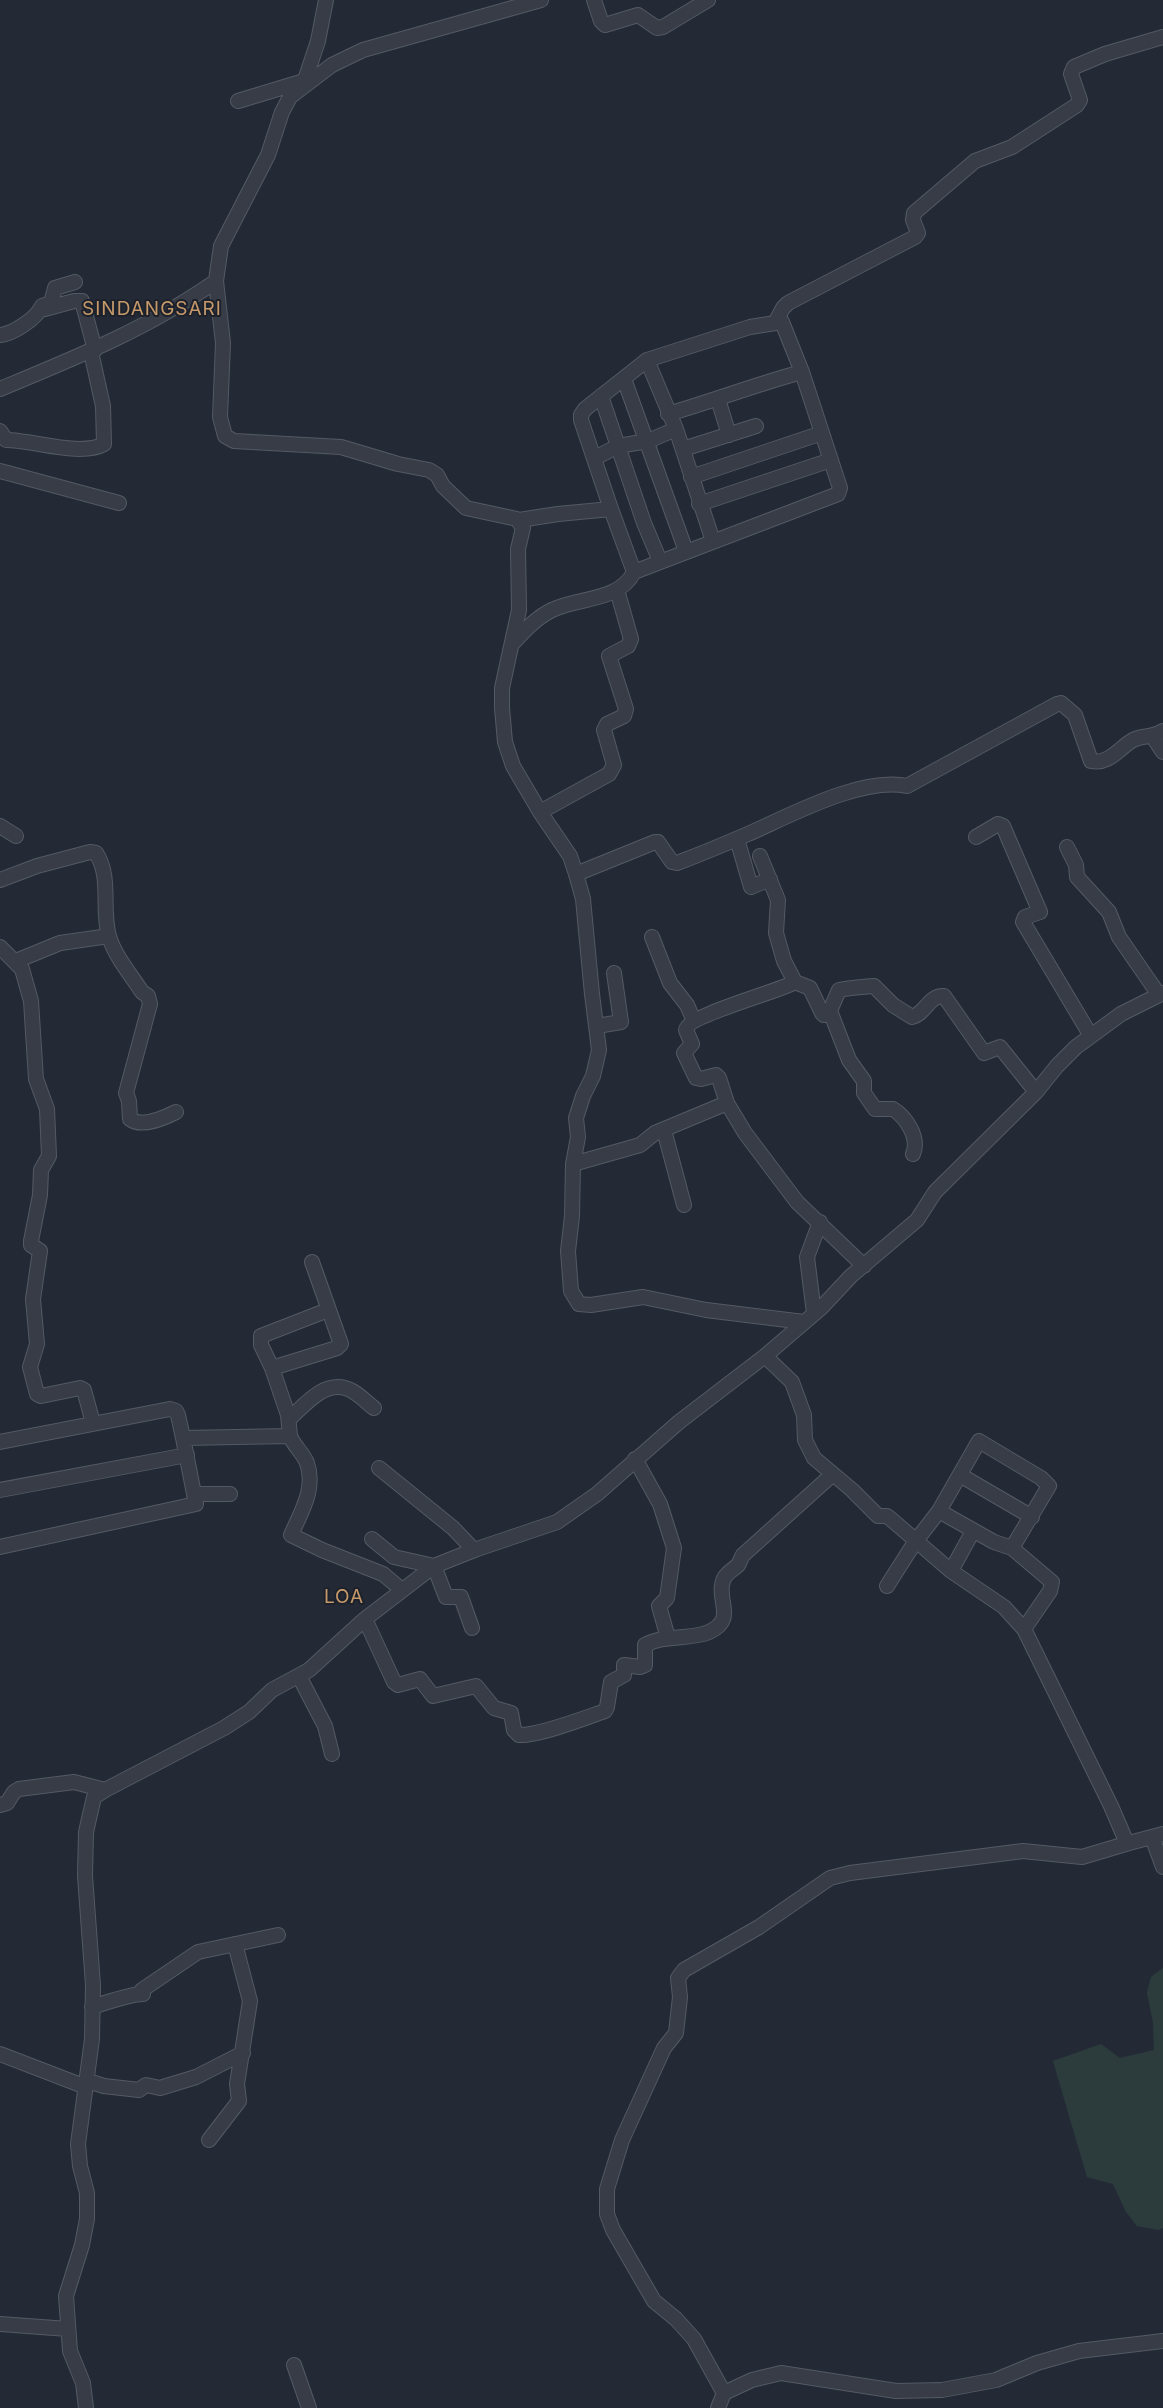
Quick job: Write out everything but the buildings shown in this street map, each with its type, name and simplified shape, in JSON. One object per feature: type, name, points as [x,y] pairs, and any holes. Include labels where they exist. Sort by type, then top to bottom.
[{"type":"street","points":[[304,84],[318,41],[326,0]]},
{"type":"street","points":[[541,0],[484,18],[363,50],[332,65],[304,84],[290,98],[282,112],[268,155],[222,246],[216,281],[223,343],[220,417],[224,436],[234,441],[341,447],[398,464],[429,470],[436,475],[443,486],[466,508],[519,520],[611,509]]},
{"type":"street","points":[[594,0],[601,21],[605,25],[638,15],[657,28],[663,27],[708,0]]},
{"type":"street","points":[[775,323],[788,303],[915,237],[918,233],[913,220],[914,213],[972,164],[1012,147],[1077,106],[1080,96],[1071,74],[1074,67],[1105,54],[1163,37]]},
{"type":"street","points":[[238,101],[304,84]]},
{"type":"street","points":[[0,389],[93,351],[179,306],[216,281]]},
{"type":"street","points":[[40,312],[42,306],[52,302],[54,290],[75,282]]},
{"type":"street","points":[[0,335],[9,333],[40,312],[74,301],[82,301],[103,406],[104,444],[72,448],[6,440],[0,431]]},
{"type":"street","points":[[512,644],[530,625],[554,609],[617,590],[630,579],[634,572],[835,496],[840,488],[802,372],[782,322],[750,327],[647,360],[601,396],[581,415],[586,437],[634,572]]},
{"type":"street","points":[[647,360],[668,414],[676,429],[699,504],[713,541]]},
{"type":"street","points":[[668,414],[718,399],[756,384],[802,372]]},
{"type":"street","points":[[624,379],[648,441],[686,551]]},
{"type":"street","points":[[601,396],[644,523],[660,561]]},
{"type":"street","points":[[718,399],[729,435]]},
{"type":"street","points":[[683,449],[756,426]]},
{"type":"street","points":[[595,458],[618,446],[648,441],[676,429]]},
{"type":"street","points":[[691,477],[822,434]]},
{"type":"street","points":[[699,504],[831,460]]},
{"type":"street","points":[[0,471],[119,503]]},
{"type":"street","points":[[519,520],[523,528],[518,549],[520,600],[502,688],[505,742],[513,766],[540,812],[570,856],[576,874],[583,899],[599,1050],[593,1076],[576,1118],[578,1137],[573,1164],[572,1216],[568,1252],[571,1291],[580,1304],[591,1305],[643,1297],[706,1310],[809,1318]]},
{"type":"street","points":[[540,812],[609,774],[614,766],[604,730],[607,724],[624,716],[626,710],[609,656],[628,646],[631,639],[617,590]]},
{"type":"street","points":[[576,874],[655,842],[658,842],[672,862],[677,863],[737,839],[804,808],[857,790],[884,784],[907,786],[1061,703],[1075,715],[1091,761],[1097,762],[1110,758],[1133,740],[1158,734],[1163,752]]},
{"type":"street","points":[[976,836],[998,824],[1003,826],[1040,912],[1024,917],[1023,922],[1092,1036]]},
{"type":"street","points":[[0,826],[16,836]]},
{"type":"street","points":[[737,839],[751,887],[770,879]]},
{"type":"street","points":[[86,2408],[83,2383],[70,2351],[66,2296],[82,2245],[87,2219],[87,2193],[80,2166],[78,2144],[92,2039],[93,1985],[86,1884],[86,1832],[94,1797],[224,1728],[249,1712],[272,1690],[299,1676],[327,1654],[365,1619],[434,1566],[476,1549],[557,1522],[597,1494],[678,1422],[765,1356],[809,1318],[851,1276],[917,1220],[935,1192],[1036,1092],[1057,1066],[1121,1014],[1150,1002],[1161,994],[1119,937],[1109,912],[1077,877],[1076,865],[1067,847]]},
{"type":"street","points":[[0,880],[37,866],[94,852],[104,867],[106,922],[109,936],[142,992],[148,996],[150,1006],[126,1093],[129,1101],[130,1119],[134,1122],[158,1121],[176,1112]]},
{"type":"street","points":[[760,856],[778,900],[776,933],[784,961],[795,982],[810,988],[824,1015],[830,1011],[838,992],[844,988],[856,989],[874,986],[893,1005],[912,1017],[918,1015],[937,996],[944,996],[984,1054],[1000,1047],[1036,1092]]},
{"type":"street","points":[[16,962],[60,943],[109,936]]},
{"type":"street","points":[[652,937],[670,983],[687,1005],[694,1021]]},
{"type":"street","points":[[0,947],[22,969],[30,996],[36,1075],[47,1109],[49,1156],[41,1170],[40,1195],[30,1241],[31,1244],[40,1250],[33,1298],[37,1344],[30,1367],[36,1393],[46,1396],[82,1388],[86,1392],[92,1423]]},
{"type":"street","points":[[597,1026],[621,1022],[614,973]]},
{"type":"street","points":[[795,982],[694,1021],[685,1028],[692,1044],[684,1051],[696,1078],[718,1076],[727,1103],[749,1139],[794,1199],[864,1266]]},
{"type":"street","points":[[830,1011],[849,1060],[864,1081],[863,1090],[866,1096],[876,1109],[893,1109],[900,1114],[913,1133],[916,1144],[914,1154]]},
{"type":"street","points":[[573,1164],[640,1145],[655,1133],[727,1103]]},
{"type":"street","points":[[664,1130],[684,1205]]},
{"type":"street","points":[[809,1318],[807,1257],[820,1222]]},
{"type":"street","points":[[272,1368],[339,1347],[341,1341],[328,1310],[312,1262]]},
{"type":"street","points":[[328,1310],[261,1336],[261,1345],[272,1368],[289,1419],[292,1443],[306,1462],[310,1478],[310,1491],[291,1535],[322,1550],[383,1574],[402,1590]]},
{"type":"street","points":[[765,1356],[792,1382],[804,1414],[804,1434],[808,1448],[814,1458],[852,1490],[878,1516],[887,1516],[951,1571],[1004,1608],[1024,1629],[1111,1806],[1122,1835],[1129,1843]]},
{"type":"street","points":[[289,1419],[320,1392],[328,1389],[346,1388],[374,1408]]},
{"type":"street","points":[[0,1442],[173,1409],[178,1415],[184,1438],[196,1504],[0,1547]]},
{"type":"street","points":[[184,1438],[290,1436]]},
{"type":"street","points":[[887,1586],[915,1542],[939,1511],[979,1441],[1048,1483],[1049,1490],[1012,1548]]},
{"type":"street","points":[[0,1490],[186,1455]]},
{"type":"street","points":[[635,1459],[660,1504],[674,1548],[666,1598],[659,1606],[668,1638]]},
{"type":"street","points":[[379,1468],[453,1528],[473,1549],[476,1549]]},
{"type":"street","points":[[365,1619],[396,1684],[400,1685],[422,1680],[433,1696],[476,1686],[494,1708],[511,1713],[516,1733],[524,1735],[605,1711],[611,1682],[624,1674],[624,1665],[644,1666],[645,1645],[668,1638],[709,1632],[719,1625],[725,1615],[722,1585],[727,1572],[738,1565],[742,1556],[833,1474]]},
{"type":"street","points":[[960,1476],[1032,1517]]},
{"type":"street","points":[[195,1494],[230,1494]]},
{"type":"street","points":[[939,1511],[973,1532],[1012,1548],[1052,1582],[1050,1591],[1024,1629]]},
{"type":"street","points":[[951,1571],[973,1532]]},
{"type":"street","points":[[372,1539],[394,1557],[434,1566]]},
{"type":"street","points":[[434,1566],[446,1597],[461,1597],[472,1628]]},
{"type":"street","points":[[299,1676],[324,1726],[332,1754]]},
{"type":"street","points":[[0,1805],[7,1803],[16,1791],[27,1788],[74,1782],[104,1790]]},
{"type":"street","points":[[724,2393],[694,2339],[676,2319],[654,2301],[613,2230],[607,2214],[608,2189],[622,2140],[664,2048],[676,2033],[680,1996],[678,1978],[684,1970],[748,1931],[760,1927],[830,1878],[850,1873],[1023,1851],[1082,1857],[1158,1836],[1163,1867]]},
{"type":"street","points":[[92,2007],[127,1998],[134,1994],[143,1994],[142,1990],[198,1952],[278,1935]]},
{"type":"street","points":[[209,2140],[238,2103],[237,2084],[243,2053],[249,1997],[235,1944]]},
{"type":"street","points":[[0,2054],[87,2084],[139,2090],[146,2085],[160,2088],[198,2076],[243,2053]]},
{"type":"street","points":[[0,2324],[68,2328]]},
{"type":"street","points":[[718,2408],[724,2393],[752,2380],[782,2373],[896,2391],[942,2390],[996,2380],[1038,2363],[1079,2351],[1163,2341]]},
{"type":"street","points":[[294,2365],[309,2408]]},
{"type":"shaded area","points":[[1163,1968],[1163,2228],[1158,2230],[1137,2226],[1126,2212],[1113,2184],[1087,2177],[1053,2061],[1101,2044],[1120,2058],[1154,2050],[1153,2022],[1147,1993],[1151,1977]]},
{"type":"district","name":"SINDANGSARI","points":[[152,309]]},
{"type":"district","name":"LOA","points":[[344,1597]]}]
